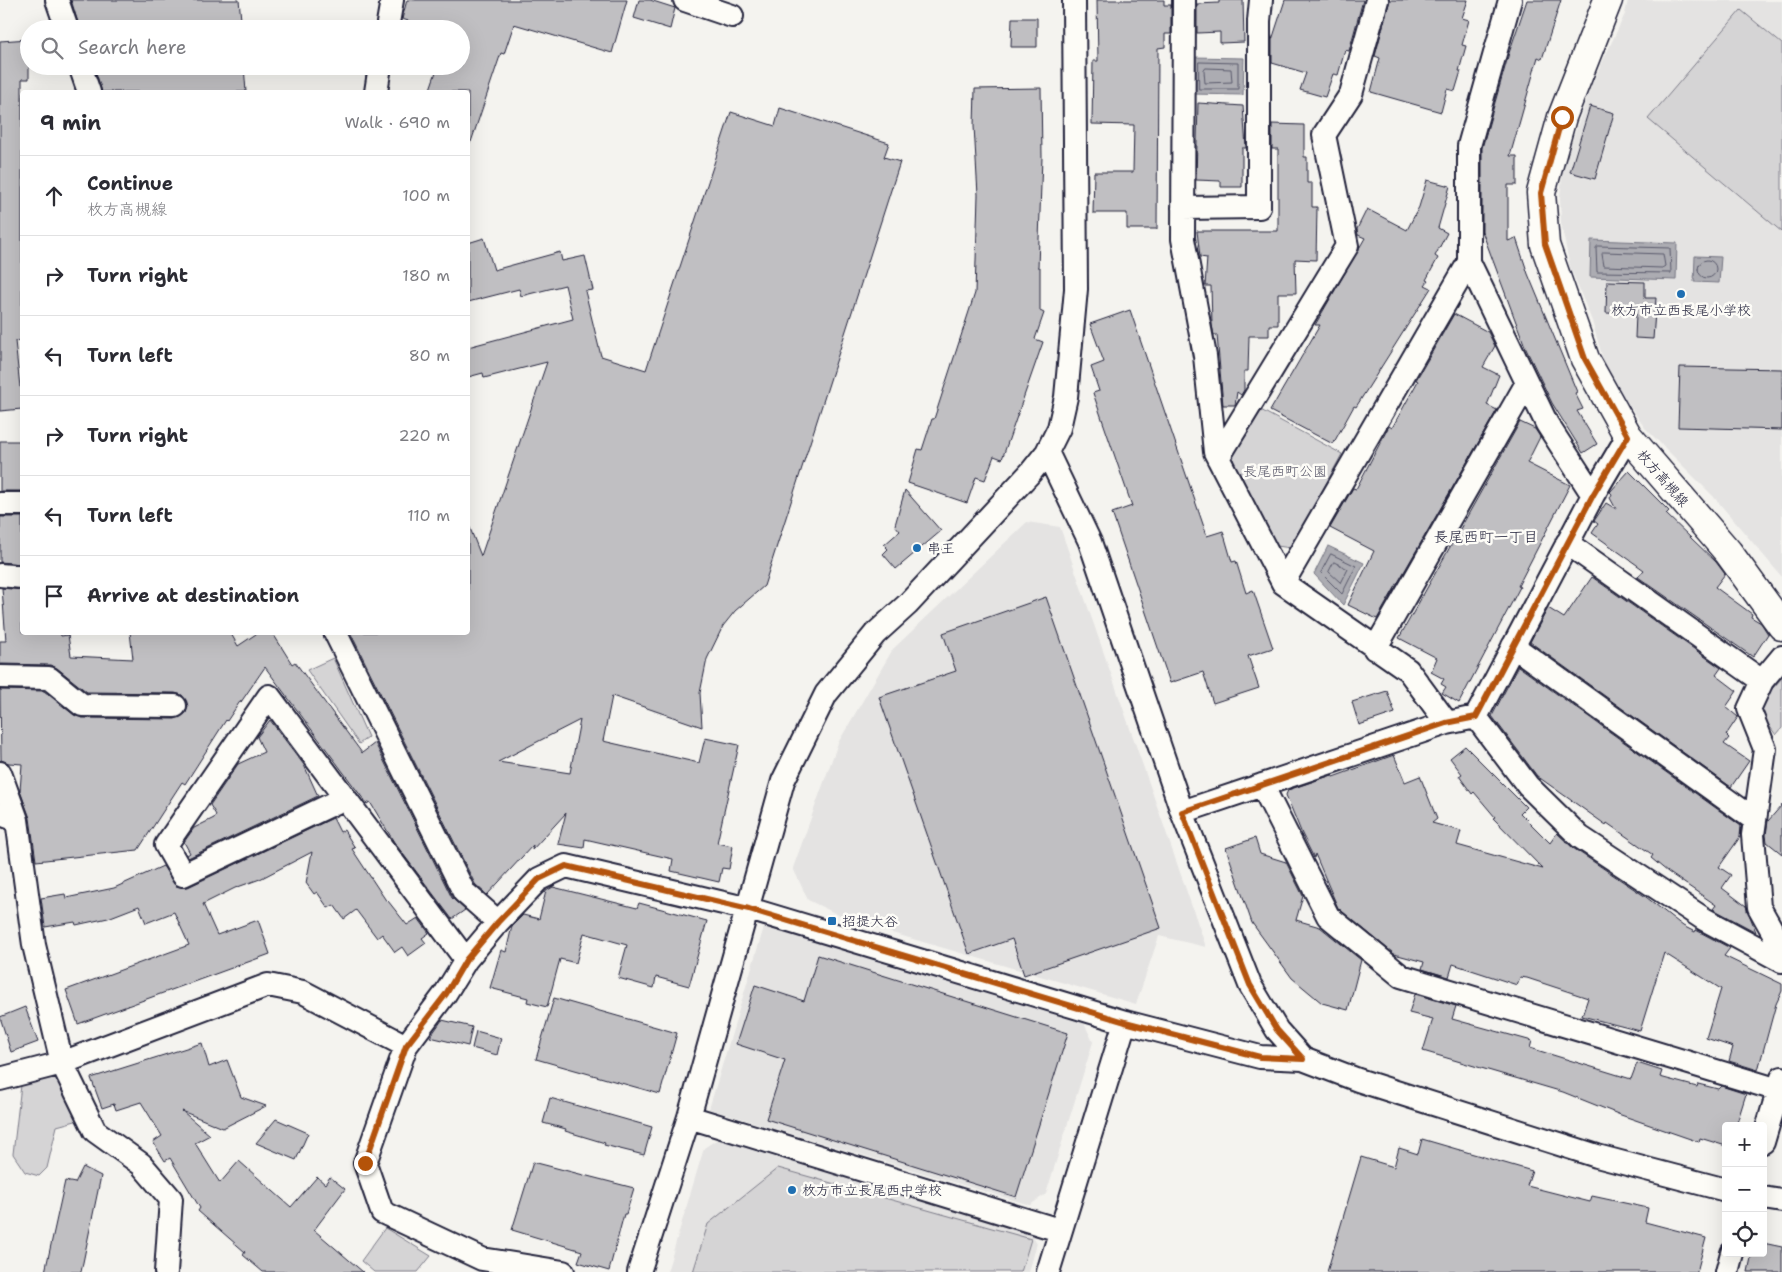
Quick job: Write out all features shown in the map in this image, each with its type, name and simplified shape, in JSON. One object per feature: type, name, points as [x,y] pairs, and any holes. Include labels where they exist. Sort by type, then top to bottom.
[{"type":"main road","name":"枚方高槻線","points":[[1608,0],[1562,117],[1541,193],[1545,244],[1585,359],[1628,436],[1728,552],[1782,626]]},
{"type":"street","points":[[57,0],[64,20]]},
{"type":"street","points":[[389,20],[392,0]]},
{"type":"street","points":[[686,0],[732,16]]},
{"type":"street","points":[[639,1272],[689,1117],[749,909],[783,781],[826,694],[875,634],[908,604],[1047,452],[1059,428],[1066,397],[1076,289],[1074,0]]},
{"type":"street","points":[[1184,0],[1183,238],[1205,356],[1215,452],[1283,583],[1375,649],[1408,670],[1446,723]]},
{"type":"street","points":[[1183,208],[1259,207],[1259,21],[1261,0]]},
{"type":"street","points":[[1218,458],[1348,246],[1324,135],[1351,94],[1377,0]]},
{"type":"street","points":[[1510,0],[1469,146],[1469,262],[1546,424],[1593,495]]},
{"type":"street","points":[[83,75],[89,90]]},
{"type":"street","points":[[376,90],[379,75]]},
{"type":"street","points":[[1283,583],[1469,262]]},
{"type":"street","points":[[1375,649],[1527,383]]},
{"type":"street","points":[[1476,717],[1567,543],[1628,436]]},
{"type":"street","points":[[1047,452],[1090,542],[1182,812],[1250,985],[1277,1030],[1303,1059]]},
{"type":"street","points":[[0,504],[20,504]]},
{"type":"street","points":[[1567,543],[1762,681]]},
{"type":"street","points":[[0,575],[20,577]]},
{"type":"street","points":[[336,635],[464,892],[498,922]]},
{"type":"street","points":[[1513,646],[1755,820]]},
{"type":"street","points":[[1782,657],[1762,681],[1749,708],[1765,749],[1753,835],[1759,907],[1782,948]]},
{"type":"street","points":[[0,677],[48,678],[82,705],[175,706]]},
{"type":"street","points":[[346,798],[183,875],[166,845],[269,696],[346,798],[466,960]]},
{"type":"street","points":[[1182,812],[1446,723],[1476,717]]},
{"type":"street","points":[[1476,717],[1528,786],[1580,837],[1704,919],[1782,961]]},
{"type":"street","points":[[0,773],[34,945],[62,1063],[95,1131],[141,1164],[171,1199],[166,1272]]},
{"type":"street","points":[[1262,785],[1328,916],[1401,976],[1781,1086],[1767,1130]]},
{"type":"street","points":[[563,1272],[482,1260],[382,1212],[365,1163],[406,1046],[446,994],[466,960],[498,922],[539,879],[566,866],[749,909],[1125,1022],[1260,1057],[1303,1059],[1358,1080],[1597,1156],[1722,1189]]},
{"type":"street","points":[[0,1079],[62,1063],[268,985],[303,992],[406,1046]]},
{"type":"street","points":[[1048,1272],[1059,1230],[1125,1022]]},
{"type":"street","points":[[689,1117],[1059,1230]]},
{"type":"street","points":[[1767,1199],[1782,1201]]},
{"type":"street","points":[[1727,1272],[1731,1257]]},
{"type":"shaded area","name":"枚方市立西長尾小学校","points":[[1628,0],[1782,1],[1782,577],[1713,496],[1645,428],[1607,373],[1592,321],[1570,267],[1561,223],[1560,198],[1563,166],[1592,84],[1625,14]]},
{"type":"shaded area","points":[[1027,522],[1060,527],[1206,947],[1159,936],[1136,1004],[851,921],[808,900],[793,868],[838,743],[893,649]]},
{"type":"shaded area","points":[[764,927],[1084,1023],[1093,1042],[1046,1194],[1030,1205],[709,1109]]},
{"type":"shaded area","name":"枚方市立長尾西中学校","points":[[719,1138],[1030,1231],[1037,1243],[1029,1272],[667,1272],[704,1148]]},
{"type":"green space","points":[[1741,10],[1782,44],[1782,232],[1648,119]]},
{"type":"green space","name":"長尾西町公園","points":[[1257,408],[1342,454],[1291,548],[1277,546],[1234,466],[1233,453]]},
{"type":"green space","points":[[333,658],[368,737],[359,744],[307,670]]},
{"type":"green space","points":[[1782,678],[1782,728],[1776,735],[1763,717],[1762,700]]},
{"type":"green space","points":[[57,1074],[79,1120],[57,1126],[47,1168],[39,1176],[25,1172],[13,1154],[21,1085]]},
{"type":"green space","name":"枚方市立長尾西中学校","points":[[778,1168],[1031,1239],[1021,1272],[693,1272],[708,1224]]},
{"type":"green space","points":[[385,1228],[431,1256],[418,1272],[374,1272],[361,1261]]},
{"type":"water","points":[[1193,57],[1244,58],[1243,95],[1192,94]]},
{"type":"water","points":[[1591,240],[1677,243],[1676,280],[1590,277]]},
{"type":"water","points":[[1695,256],[1721,257],[1719,283],[1694,282]]},
{"type":"water","points":[[1328,546],[1364,563],[1343,605],[1314,574]]},
{"type":"building","points":[[71,0],[239,0],[241,20],[77,20]]},
{"type":"building","points":[[407,0],[627,0],[612,53],[514,24],[504,54],[501,53],[471,142],[470,90],[430,90],[435,75],[470,75],[470,20],[402,19]]},
{"type":"building","points":[[639,0],[650,0],[675,8],[670,29],[634,18]]},
{"type":"building","points":[[1097,0],[1164,0],[1164,5],[1171,5],[1171,34],[1165,34],[1165,47],[1158,48],[1157,229],[1127,229],[1127,213],[1093,213],[1094,172],[1133,172],[1134,125],[1092,124],[1093,61],[1098,61]]},
{"type":"building","points":[[1219,0],[1243,0],[1244,42],[1220,43],[1220,32],[1197,33],[1197,4],[1219,3]]},
{"type":"building","points":[[1285,0],[1363,0],[1349,51],[1345,50],[1338,75],[1333,74],[1325,97],[1300,90],[1306,73],[1272,63],[1272,40]]},
{"type":"building","points":[[1390,0],[1468,0],[1462,18],[1469,20],[1462,45],[1466,46],[1459,71],[1461,71],[1455,91],[1447,89],[1441,112],[1371,92],[1380,58],[1375,56]]},
{"type":"building","points":[[1527,0],[1561,0],[1542,59],[1538,57],[1510,156],[1517,156],[1517,185],[1508,185],[1508,241],[1516,238],[1528,274],[1583,409],[1577,411],[1597,444],[1583,453],[1552,403],[1526,349],[1482,231],[1482,148],[1509,53]]},
{"type":"building","points":[[1012,18],[1037,18],[1037,47],[1011,47]]},
{"type":"building","points":[[20,40],[20,75],[29,75],[29,79],[22,79],[22,90],[20,90],[20,340],[15,341],[20,387],[20,409],[0,411],[0,41]]},
{"type":"building","points":[[97,75],[245,75],[246,90],[101,90]]},
{"type":"building","points":[[1041,88],[1042,157],[1038,267],[1040,267],[1040,311],[1044,313],[1035,339],[1043,342],[1002,459],[994,456],[985,480],[976,477],[967,503],[908,483],[918,449],[922,450],[932,419],[934,419],[975,293],[978,195],[974,126],[975,89]]},
{"type":"building","points":[[1198,103],[1243,106],[1246,148],[1242,148],[1242,187],[1221,187],[1221,181],[1196,180]]},
{"type":"building","points":[[1590,106],[1614,113],[1595,179],[1570,172]]},
{"type":"building","points":[[780,108],[889,143],[884,157],[900,162],[764,586],[735,611],[723,626],[707,659],[700,693],[702,727],[612,696],[603,741],[699,763],[705,738],[739,745],[717,843],[733,846],[729,869],[722,868],[719,882],[671,871],[673,859],[585,839],[584,848],[558,844],[566,813],[532,850],[533,845],[487,895],[475,884],[351,635],[470,635],[470,528],[481,556],[547,362],[484,378],[483,373],[470,376],[470,346],[573,319],[565,285],[521,296],[519,289],[470,301],[470,242],[484,238],[494,270],[560,252],[562,261],[585,256],[593,290],[585,291],[601,356],[646,370],[731,112],[775,126]],"holes":[[[580,720],[570,773],[498,762]]]},
{"type":"building","points":[[1272,124],[1304,125],[1304,157],[1307,157],[1307,183],[1312,183],[1312,207],[1317,207],[1316,260],[1295,259],[1296,293],[1278,293],[1278,325],[1269,325],[1269,336],[1249,336],[1248,371],[1244,371],[1244,390],[1241,395],[1237,392],[1235,405],[1223,405],[1217,335],[1214,335],[1212,325],[1211,286],[1205,286],[1207,258],[1200,257],[1197,231],[1278,231],[1278,149],[1272,149]]},
{"type":"building","points":[[1427,180],[1450,186],[1438,228],[1447,233],[1435,256],[1438,258],[1425,285],[1431,288],[1356,407],[1354,406],[1333,444],[1270,411],[1320,325],[1315,325],[1365,238],[1358,235],[1357,229],[1367,209],[1407,230],[1419,207]]},
{"type":"building","points":[[1607,281],[1645,282],[1645,298],[1656,298],[1653,339],[1635,338],[1636,314],[1606,313]]},
{"type":"building","points":[[1130,310],[1207,536],[1223,531],[1232,562],[1236,561],[1246,593],[1253,590],[1273,648],[1248,656],[1259,688],[1213,703],[1203,672],[1170,683],[1112,513],[1132,506],[1093,393],[1099,391],[1091,367],[1104,362],[1090,324]]},
{"type":"building","points":[[1454,314],[1488,332],[1495,346],[1483,367],[1499,375],[1487,405],[1497,410],[1377,619],[1348,605],[1374,551],[1330,528],[1353,488],[1356,489],[1389,426],[1392,428],[1418,381],[1416,380]]},
{"type":"building","points":[[1680,367],[1782,369],[1782,430],[1678,427]]},
{"type":"building","points":[[1520,422],[1535,429],[1540,437],[1527,463],[1570,485],[1518,586],[1520,587],[1459,703],[1442,693],[1446,687],[1441,684],[1444,679],[1431,672],[1437,658],[1399,638]]},
{"type":"building","points":[[0,441],[20,441],[20,491],[0,491]]},
{"type":"building","points":[[1629,471],[1669,511],[1666,514],[1716,562],[1725,574],[1715,587],[1752,614],[1751,617],[1761,623],[1768,634],[1753,657],[1638,577],[1644,570],[1592,533],[1598,524],[1594,521],[1606,503],[1616,509],[1610,498],[1612,494],[1610,492]]},
{"type":"building","points":[[905,490],[941,531],[896,569],[883,554],[888,549],[884,545],[900,531],[895,525]]},
{"type":"building","points":[[0,517],[20,517],[20,564],[0,562]]},
{"type":"building","points":[[1592,577],[1721,668],[1716,675],[1737,691],[1726,707],[1738,717],[1726,735],[1729,738],[1724,744],[1749,761],[1731,787],[1530,642],[1548,608],[1564,618]]},
{"type":"building","points":[[2,588],[20,590],[20,635],[68,635],[71,656],[133,659],[130,635],[232,635],[238,646],[254,635],[274,635],[292,664],[295,662],[362,753],[375,743],[452,898],[465,910],[452,919],[394,842],[370,802],[367,804],[265,667],[226,720],[185,784],[182,782],[138,850],[36,861],[30,818],[20,791],[22,764],[1,760],[0,690],[44,691],[74,715],[82,718],[175,719],[186,713],[188,706],[182,695],[175,693],[87,692],[57,668],[50,665],[0,664],[0,641],[6,641]]},
{"type":"building","points":[[1046,597],[1161,928],[1024,975],[1012,939],[969,954],[879,697],[956,671],[943,633]]},
{"type":"building","points":[[1518,666],[1741,826],[1740,837],[1719,867],[1731,875],[1722,888],[1746,906],[1756,932],[1713,909],[1716,905],[1668,872],[1651,858],[1653,855],[1607,823],[1606,825],[1537,776],[1492,716]]},
{"type":"building","points":[[1387,691],[1395,713],[1359,725],[1352,702]]},
{"type":"building","points":[[270,720],[304,765],[318,796],[188,858],[187,855],[190,853],[184,842],[194,828],[214,818],[216,815],[210,805],[238,764],[264,752],[257,737]]},
{"type":"building","points":[[1465,746],[1526,807],[1520,813],[1550,843],[1557,833],[1573,848],[1646,897],[1683,926],[1695,932],[1696,930],[1730,948],[1724,956],[1782,984],[1782,991],[1776,1004],[1758,1070],[1729,1061],[1733,1047],[1706,1038],[1721,989],[1664,953],[1640,1031],[1582,1016],[1588,998],[1527,978],[1520,977],[1517,985],[1453,964],[1449,977],[1422,969],[1424,962],[1394,954],[1338,908],[1315,854],[1314,858],[1302,834],[1286,795],[1288,790],[1332,775],[1333,777],[1394,755],[1405,782],[1420,776],[1437,819],[1432,823],[1461,831],[1457,845],[1543,869],[1493,818],[1495,817],[1474,792],[1472,794],[1459,776],[1462,774],[1450,758]]},
{"type":"building","points":[[1782,805],[1782,854],[1767,842],[1766,835],[1768,821]]},
{"type":"building","points":[[333,818],[340,832],[344,830],[355,848],[352,849],[387,902],[407,925],[418,918],[429,933],[422,938],[426,943],[408,956],[402,947],[395,952],[382,934],[377,938],[356,910],[344,919],[334,905],[328,908],[317,892],[314,894],[306,883],[312,852],[260,879],[235,888],[203,904],[217,935],[258,920],[270,954],[78,1024],[66,990],[189,945],[174,912],[146,923],[139,906],[108,918],[76,925],[75,922],[45,927],[41,898],[65,894],[66,898],[114,888],[163,866],[176,886],[188,887]]},
{"type":"building","points":[[1255,838],[1260,854],[1286,862],[1303,896],[1296,920],[1320,927],[1361,960],[1348,1010],[1322,1003],[1292,978],[1252,923],[1226,848]]},
{"type":"building","points":[[553,887],[637,908],[639,903],[707,921],[689,986],[656,977],[654,988],[618,978],[627,945],[584,933],[576,963],[560,959],[547,1007],[527,1002],[528,998],[490,988],[501,950],[506,952],[512,926],[523,915],[539,919],[546,891]]},
{"type":"building","points":[[818,955],[1068,1033],[1016,1197],[766,1119],[785,1060],[736,1044],[755,985],[804,1001]]},
{"type":"building","points":[[1415,994],[1456,1006],[1452,1019],[1532,1041],[1530,1048],[1631,1079],[1637,1063],[1662,1071],[1660,1077],[1697,1087],[1698,1084],[1718,1089],[1721,1086],[1746,1094],[1737,1122],[1722,1122],[1722,1145],[1700,1138],[1699,1142],[1618,1114],[1563,1092],[1423,1051],[1433,1019],[1409,1013]]},
{"type":"building","points":[[554,998],[677,1033],[660,1094],[536,1059]]},
{"type":"building","points":[[25,1007],[38,1042],[11,1052],[0,1017]]},
{"type":"building","points":[[442,1020],[472,1027],[468,1046],[430,1037]]},
{"type":"building","points":[[476,1031],[501,1038],[497,1055],[472,1048]]},
{"type":"building","points":[[202,1043],[209,1067],[227,1060],[241,1097],[266,1106],[223,1128],[182,1111],[210,1135],[195,1143],[220,1183],[239,1161],[291,1207],[317,1177],[325,1184],[330,1177],[345,1189],[314,1230],[363,1272],[263,1272],[243,1255],[245,1252],[198,1211],[200,1208],[170,1158],[165,1161],[153,1142],[162,1136],[141,1102],[116,1110],[114,1104],[102,1108],[91,1078]]},
{"type":"building","points":[[550,1098],[652,1127],[644,1155],[604,1145],[605,1143],[543,1123]]},
{"type":"building","points":[[276,1119],[308,1133],[296,1160],[256,1143]]},
{"type":"building","points":[[1422,1139],[1532,1171],[1527,1186],[1590,1202],[1592,1196],[1648,1208],[1645,1222],[1706,1238],[1697,1272],[1327,1272],[1361,1157],[1394,1167],[1399,1148],[1418,1154]]},
{"type":"building","points":[[533,1162],[634,1188],[626,1214],[624,1214],[609,1271],[578,1262],[582,1251],[512,1230]]},
{"type":"building","points":[[83,1167],[101,1176],[81,1272],[45,1272],[65,1181],[75,1183]]},
{"type":"building","points":[[1767,1244],[1782,1247],[1782,1272],[1748,1272],[1751,1257],[1767,1257]]},
{"type":"place","name":"枚方市立西長尾小学校","points":[[1681,294]]},
{"type":"place","name":"串王","points":[[917,548]]},
{"type":"place","name":"招提大谷","points":[[832,921]]},
{"type":"place","name":"枚方市立長尾西中学校","points":[[792,1190]]},
{"type":"district","name":"長尾西町一丁目","points":[[1486,537]]},
{"type":"route","points":[[365,1163],[406,1046],[446,994],[466,960],[498,922],[539,879],[566,866],[749,909],[1125,1022],[1260,1057],[1303,1059],[1277,1030],[1250,985],[1182,812],[1446,723],[1476,717],[1593,495],[1628,436],[1585,359],[1545,244],[1541,193],[1562,117]]}]
